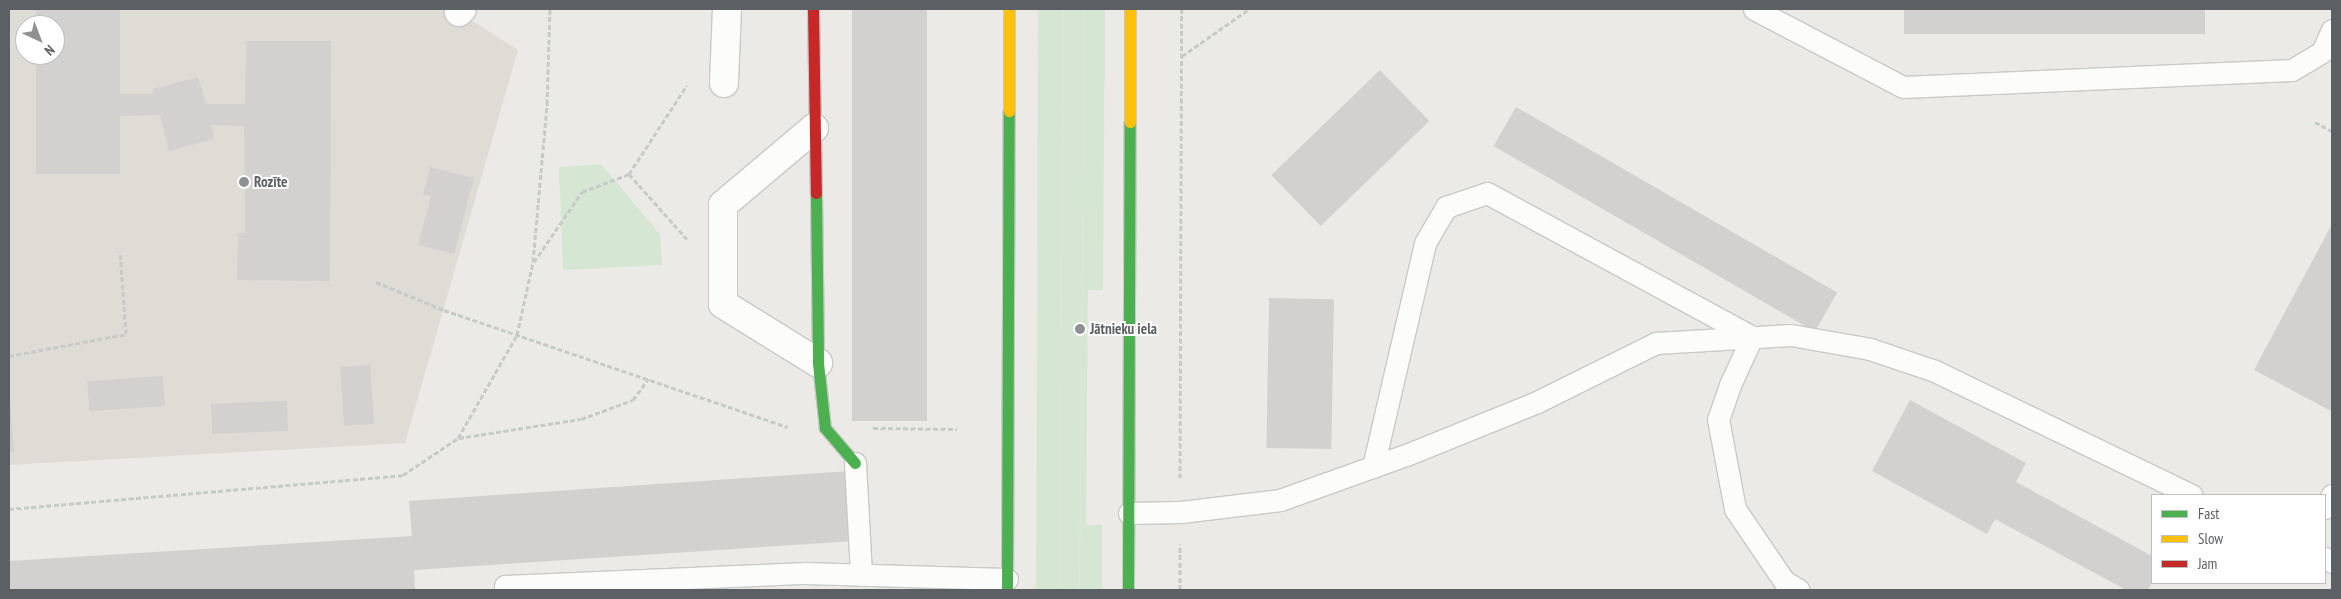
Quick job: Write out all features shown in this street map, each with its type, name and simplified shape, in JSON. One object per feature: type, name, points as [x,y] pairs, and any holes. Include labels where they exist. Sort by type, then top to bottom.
[{"type":"street","points":[[724,83],[727,9]]},
{"type":"street","points":[[813,9],[818,363],[825,428],[855,463]]},
{"type":"street","points":[[1007,585],[1008,9]]},
{"type":"street","points":[[1128,590],[1130,9]]},
{"type":"street","points":[[814,128],[723,205],[723,304],[818,363]]},
{"type":"lane","points":[[1754,9],[1904,87],[2292,70],[2322,52],[2332,30]]},
{"type":"lane","points":[[1373,467],[1425,243],[1446,207],[1487,192],[1752,337]]},
{"type":"lane","points":[[1129,513],[1180,512],[1280,500],[1373,467],[1537,402],[1656,343],[1791,335],[1870,349],[1936,370],[2190,494]]},
{"type":"lane","points":[[1752,337],[1730,386],[1718,419],[1728,473],[1735,509],[1784,580],[1799,590]]},
{"type":"lane","points":[[855,463],[861,575]]},
{"type":"lane","points":[[2326,506],[2332,495]]},
{"type":"lane","points":[[506,590],[505,586],[806,582],[861,575],[1007,585]]},
{"type":"path","points":[[458,438],[517,335],[534,262],[547,104],[550,9]]},
{"type":"path","points":[[1180,590],[1182,9]]},
{"type":"path","points":[[1182,56],[1249,9]]},
{"type":"path","points":[[534,262],[582,192],[629,174],[688,84]]},
{"type":"path","points":[[2315,122],[2332,131]]},
{"type":"path","points":[[629,174],[723,280]]},
{"type":"path","points":[[9,356],[126,334],[120,251]]},
{"type":"path","points":[[376,282],[444,310],[839,444]]},
{"type":"path","points":[[9,509],[403,475],[458,438],[581,419],[632,400],[648,379]]},
{"type":"path","points":[[825,428],[957,429]]},
{"type":"shaded area","name":"Rozīte","points":[[9,9],[454,9],[518,50],[405,443],[9,465]]},
{"type":"green space","points":[[1038,9],[1105,9],[1103,290],[1088,290],[1086,525],[1102,525],[1102,590],[1036,590]]},
{"type":"green space","points":[[601,164],[660,234],[662,265],[563,270],[559,167]]},
{"type":"building","points":[[36,9],[120,9],[120,94],[154,94],[153,89],[198,77],[206,104],[245,104],[246,41],[331,41],[330,281],[237,280],[238,233],[245,233],[244,126],[211,125],[214,139],[169,151],[160,115],[120,116],[120,174],[36,174],[36,65],[65,65],[65,15],[36,15]]},
{"type":"building","points":[[852,9],[927,9],[927,421],[852,421]]},
{"type":"building","points":[[1904,9],[2205,9],[2205,34],[1904,34]]},
{"type":"building","points":[[1380,70],[1429,121],[1321,226],[1271,175]]},
{"type":"building","points":[[1516,107],[1837,292],[1815,331],[1494,146]]},
{"type":"building","points":[[430,167],[474,178],[454,254],[418,245],[431,196],[423,194]]},
{"type":"building","points":[[2332,224],[2332,408],[2331,411],[2254,370]]},
{"type":"building","points":[[1269,298],[1334,299],[1331,449],[1266,448]]},
{"type":"building","points":[[370,365],[374,424],[344,426],[340,367]]},
{"type":"building","points":[[163,376],[165,406],[89,411],[87,381]]},
{"type":"building","points":[[9,387],[14,452],[9,452]]},
{"type":"building","points":[[1910,400],[2026,463],[2016,482],[2151,555],[2151,584],[2148,590],[2126,590],[1995,519],[1987,534],[1872,471]]},
{"type":"building","points":[[287,401],[288,431],[212,434],[211,404]]},
{"type":"building","points":[[849,471],[854,541],[414,570],[415,590],[9,590],[9,561],[412,536],[409,501]]},
{"type":"tram line","points":[[1059,590],[1063,9]]},
{"type":"tram line","points":[[1079,590],[1084,9]]},
{"type":"traffic: fast","points":[[1007,590],[1009,111]]},
{"type":"traffic: fast","points":[[1128,590],[1130,122]]},
{"type":"traffic: fast","points":[[816,193],[818,363],[825,428],[855,463]]},
{"type":"traffic: slow","points":[[1009,9],[1009,111]]},
{"type":"traffic: slow","points":[[1130,9],[1130,122]]},
{"type":"traffic: jam","points":[[813,9],[816,193]]},
{"type":"place","name":"Rozīte","points":[[244,182]]},
{"type":"place","name":"Jātnieku iela","points":[[1080,329]]}]
